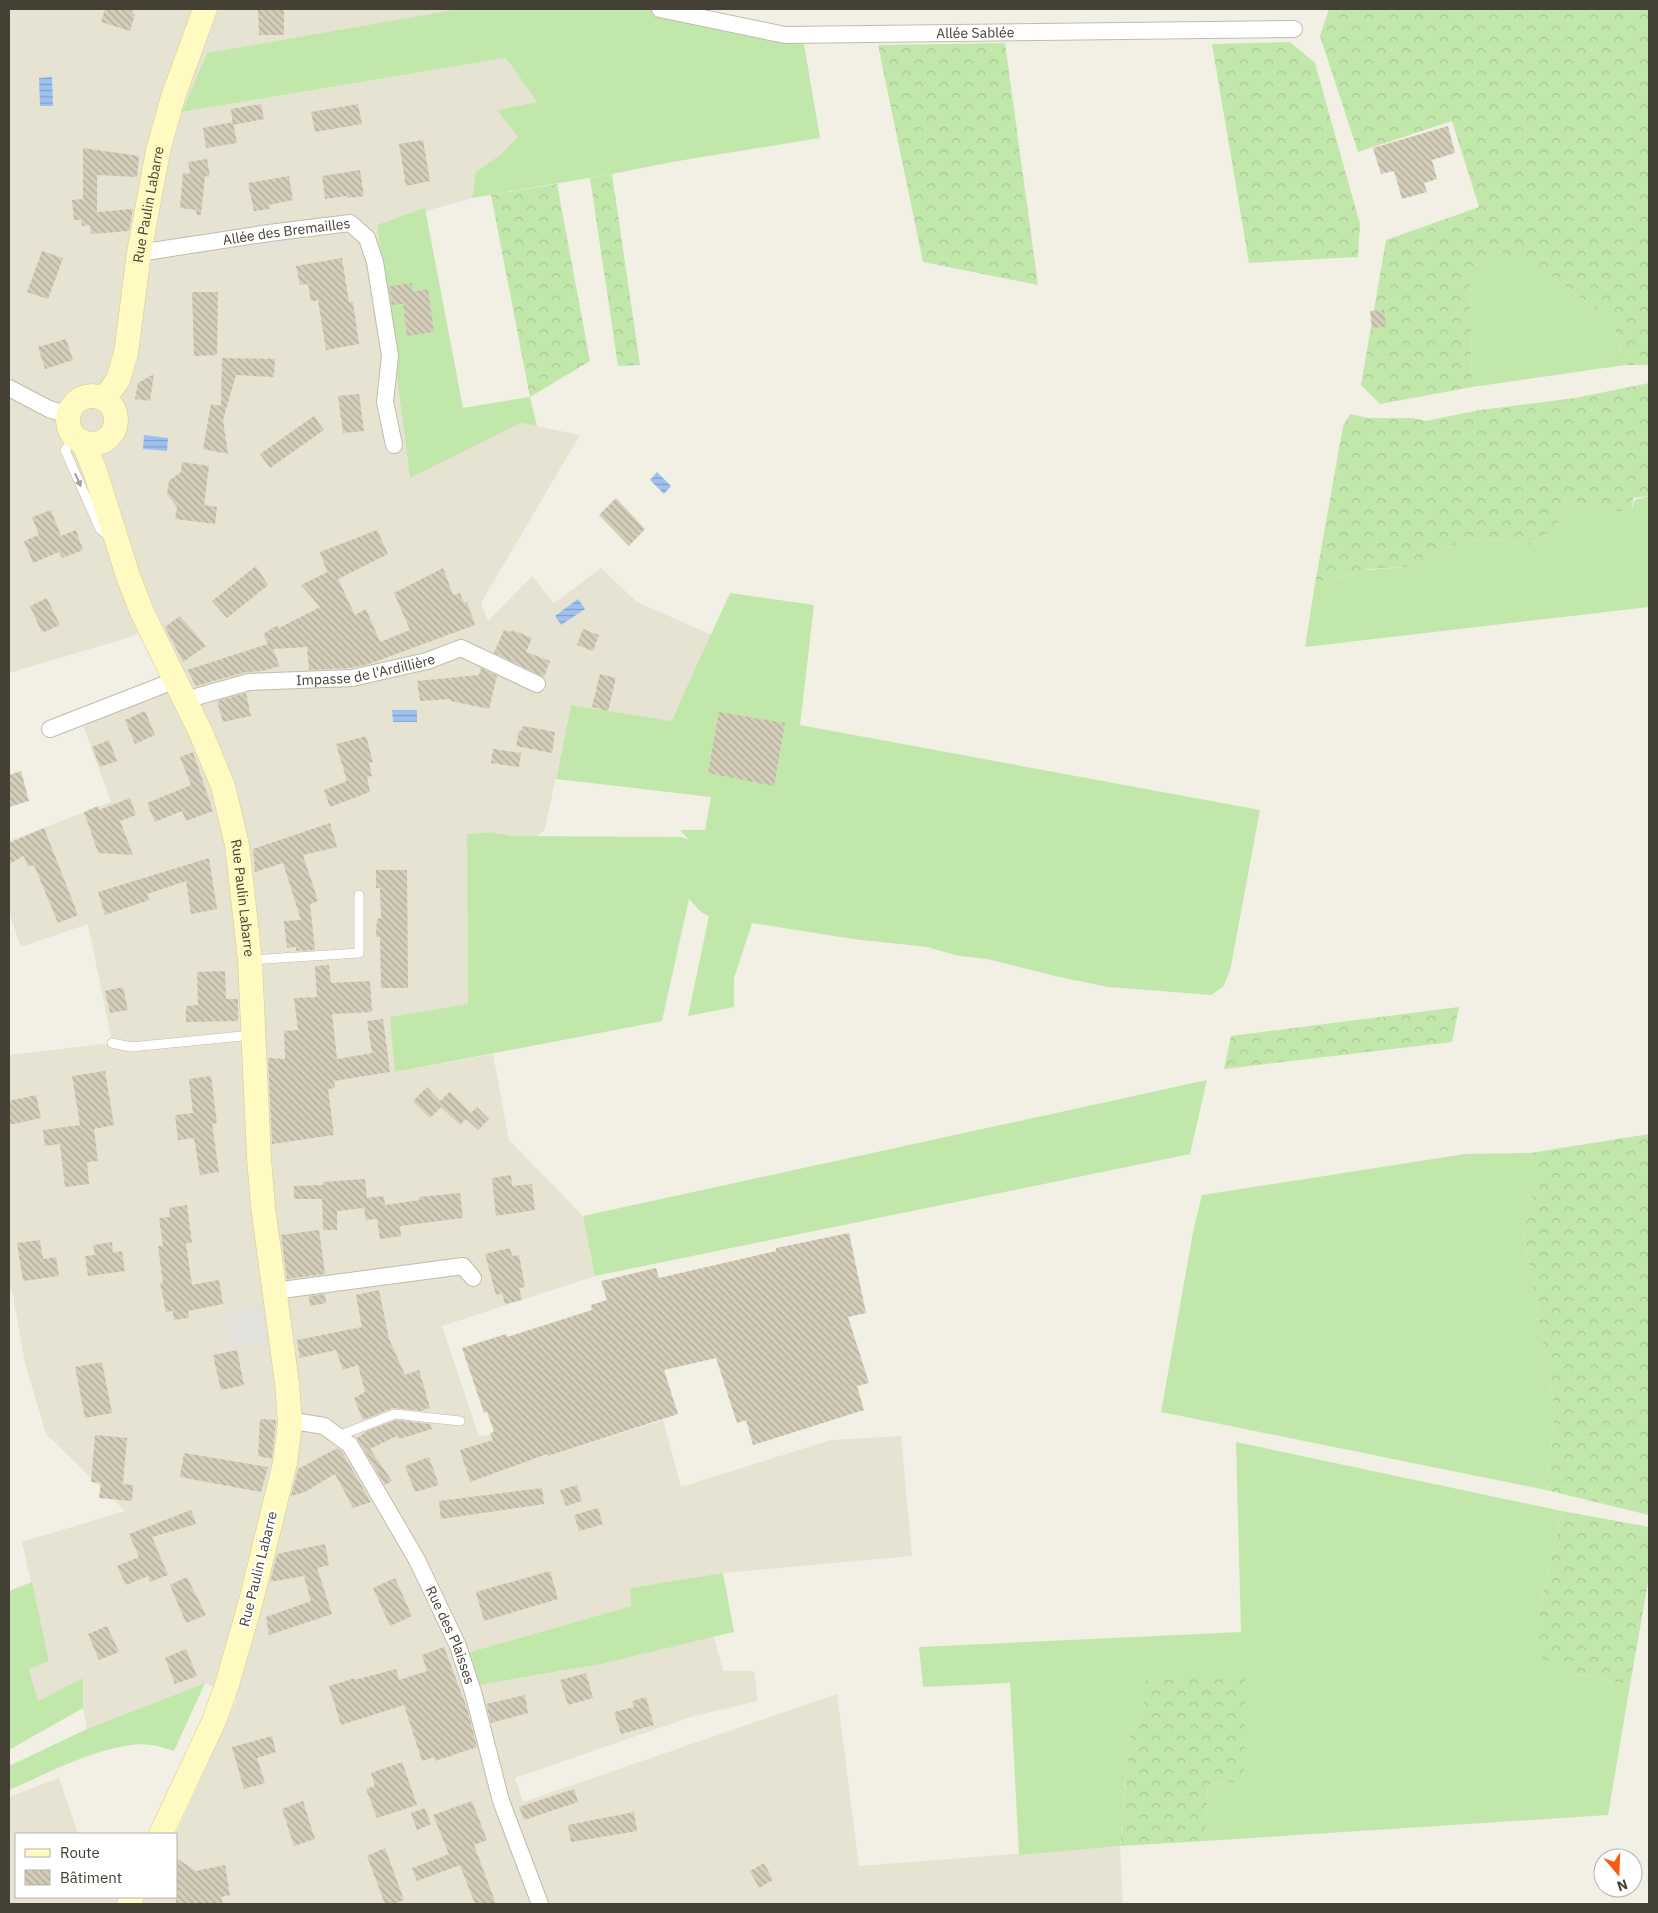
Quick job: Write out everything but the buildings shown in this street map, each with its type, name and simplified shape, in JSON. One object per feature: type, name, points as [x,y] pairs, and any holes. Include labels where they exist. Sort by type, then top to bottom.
[{"type":"street","name":"Rue Paulin Labarre","points":[[104,399],[118,380],[126,353],[139,253],[158,151],[173,97],[206,9]]},
{"type":"street","name":"Allée Sablée","points":[[660,9],[785,35],[1294,29]]},
{"type":"street","name":"Allée des Bremailles","points":[[139,253],[269,233],[350,223],[368,238],[375,262],[390,356],[385,402],[394,445]]},
{"type":"street","points":[[9,388],[49,409],[75,431],[97,444],[109,437]]},
{"type":"street","points":[[97,397],[104,399],[109,404],[115,417],[116,424],[109,437],[106,467],[115,536],[95,471],[75,431],[71,408],[82,398],[97,397]]},
{"type":"street","name":"Rue Paulin Labarre","points":[[115,536],[142,612],[201,733],[223,786],[237,845],[250,960],[258,1158],[274,1292],[288,1383],[290,1423],[285,1463],[251,1600],[227,1685],[194,1766],[161,1833]]},
{"type":"street","name":"Impasse de l'Ardillière","points":[[50,729],[180,690],[249,682],[352,678],[427,661],[461,648],[537,684]]},
{"type":"street","points":[[274,1292],[463,1266],[473,1278]]},
{"type":"street","name":"Rue des Plaisses","points":[[290,1423],[300,1422],[324,1426],[350,1445],[407,1542],[458,1646],[473,1692],[501,1801],[540,1904]]},
{"type":"lane","points":[[250,960],[359,954],[359,896]]},
{"type":"lane","points":[[112,1043],[131,1047],[252,1035]]},
{"type":"lane","points":[[338,1436],[396,1414],[460,1421]]},
{"type":"shaded area","points":[[9,9],[459,9],[207,53],[183,112],[506,58],[537,102],[497,110],[519,137],[500,155],[476,172],[472,198],[377,225],[410,478],[521,423],[580,435],[481,603],[488,621],[532,576],[554,603],[601,568],[637,602],[712,635],[670,721],[571,705],[545,829],[538,836],[512,836],[491,832],[467,834],[468,1004],[396,1072],[493,1054],[509,1140],[583,1216],[595,1276],[442,1326],[479,1436],[537,1431],[546,1457],[663,1420],[681,1487],[831,1440],[901,1436],[912,1556],[723,1573],[630,1588],[631,1606],[470,1652],[480,1685],[561,1671],[714,1637],[723,1671],[754,1671],[758,1701],[694,1716],[515,1778],[523,1802],[837,1694],[859,1866],[1120,1846],[1123,1904],[9,1904],[9,1797],[59,1778],[78,1833],[15,1833],[15,1898],[178,1898],[178,1833],[176,1833],[237,1699],[205,1683],[87,1729],[83,1708],[83,1678],[38,1701],[29,1669],[49,1661],[22,1542],[125,1511],[46,1434],[25,1363],[12,1290],[9,1291],[9,1055],[112,1043],[88,924],[21,947],[9,912],[9,841],[111,802],[80,717],[178,674],[154,626],[127,638],[9,673]]},
{"type":"shaded area","points":[[291,238],[293,244],[247,252],[246,245]]},
{"type":"shaded area","points":[[265,1305],[270,1341],[231,1348],[225,1312]]},
{"type":"green space","points":[[459,9],[651,9],[804,44],[820,138],[472,198],[476,172],[500,155],[518,137],[497,110],[537,102],[506,58],[182,112],[207,53]]},
{"type":"green space","points":[[1329,9],[1649,9],[1649,365],[1625,365],[1613,322],[1553,277],[1496,251],[1470,270],[1472,387],[1380,404],[1361,385],[1386,240],[1479,207],[1452,121],[1358,152],[1320,36]]},
{"type":"green space","points":[[1290,42],[1315,63],[1360,224],[1358,257],[1249,263],[1212,44]]},
{"type":"green space","points":[[1005,43],[1038,285],[923,262],[878,45]]},
{"type":"green space","points":[[612,174],[640,365],[618,366],[590,178]]},
{"type":"green space","points":[[557,184],[590,361],[530,397],[491,195]]},
{"type":"green space","points":[[425,208],[463,408],[530,397],[537,426],[521,423],[410,478],[377,225]]},
{"type":"green space","points":[[1496,251],[1553,277],[1613,322],[1625,365],[1472,387],[1470,270]]},
{"type":"green space","points":[[1649,383],[1649,496],[1633,498],[1632,511],[1598,510],[1584,506],[1566,496],[1556,529],[1529,545],[1496,539],[1460,542],[1430,558],[1405,567],[1369,569],[1315,584],[1343,426],[1350,414],[1368,418],[1413,418],[1425,421],[1480,410],[1575,398]]},
{"type":"green space","points":[[1566,496],[1583,506],[1598,510],[1632,511],[1634,500],[1649,496],[1649,607],[1305,647],[1315,584],[1366,570],[1405,567],[1430,558],[1460,542],[1496,539],[1529,545],[1556,529]]},
{"type":"green space","points":[[730,593],[814,605],[800,725],[1260,810],[1230,971],[1223,987],[1211,995],[1108,987],[987,959],[959,956],[927,947],[853,939],[752,923],[734,978],[734,1007],[688,1016],[709,916],[701,912],[689,899],[662,1021],[395,1072],[390,1017],[468,1004],[467,834],[491,832],[512,836],[681,837],[689,840],[680,830],[705,830],[711,797],[556,779],[571,705],[671,721]]},
{"type":"green space","points":[[1459,1007],[1452,1042],[1224,1069],[1231,1036]]},
{"type":"green space","points":[[1207,1080],[1190,1154],[595,1276],[583,1216]]},
{"type":"green space","points":[[1649,1134],[1649,1515],[1546,1490],[1555,1411],[1521,1218],[1539,1184],[1530,1153]]},
{"type":"green space","points":[[1530,1153],[1539,1184],[1521,1218],[1555,1411],[1546,1490],[1161,1412],[1194,1227],[1202,1195],[1465,1154]]},
{"type":"green space","points":[[1236,1442],[1562,1511],[1536,1626],[1571,1673],[1630,1685],[1608,1815],[1205,1841],[1208,1784],[1244,1782],[1145,1681],[1144,1719],[1131,1725],[1120,1846],[1019,1855],[1010,1683],[923,1687],[919,1647],[1241,1632]]},
{"type":"green space","points":[[1562,1511],[1649,1527],[1649,1577],[1630,1685],[1571,1673],[1539,1656],[1536,1626]]},
{"type":"green space","points":[[723,1573],[734,1632],[600,1664],[480,1685],[470,1652],[631,1606],[630,1588]]},
{"type":"green space","points":[[32,1582],[49,1661],[29,1669],[38,1701],[83,1678],[83,1708],[9,1750],[9,1591]]},
{"type":"green space","points":[[1245,1677],[1244,1782],[1208,1784],[1205,1841],[1120,1846],[1131,1725],[1144,1719],[1144,1681]]},
{"type":"green space","points":[[205,1683],[174,1751],[152,1745],[118,1747],[79,1759],[9,1790],[9,1766],[87,1729]]},
{"type":"water","points":[[52,77],[53,106],[40,106],[39,78]]},
{"type":"water","points":[[144,435],[168,438],[167,451],[143,449]]},
{"type":"water","points":[[657,472],[671,486],[664,494],[650,480]]},
{"type":"water","points":[[578,599],[585,609],[561,625],[555,616]]},
{"type":"water","points":[[392,710],[417,710],[417,722],[393,722]]}]
